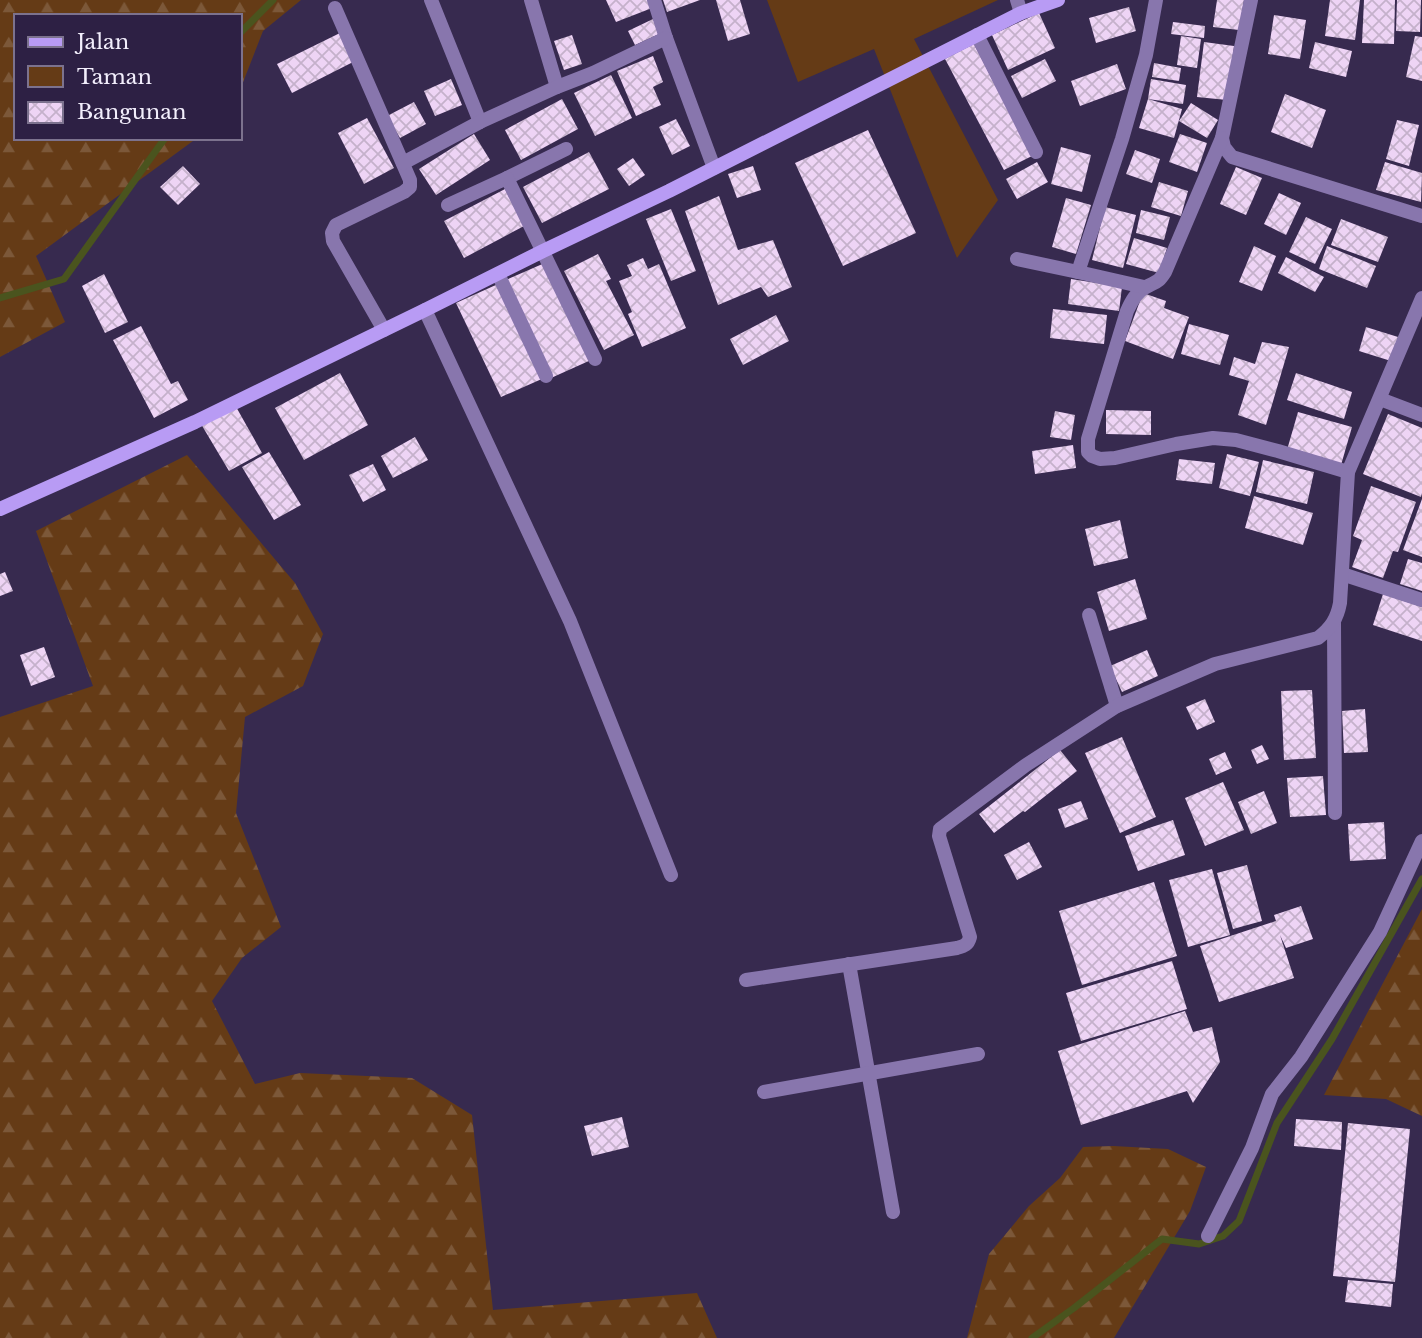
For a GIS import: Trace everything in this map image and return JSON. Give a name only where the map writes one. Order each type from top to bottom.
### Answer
[{"type":"street","points":[[431,0],[480,122]]},
{"type":"street","points":[[531,0],[557,87]]},
{"type":"street","points":[[654,0],[714,167]]},
{"type":"street","points":[[0,509],[195,422],[669,191],[977,35],[1019,7],[1058,0]]},
{"type":"street","points":[[1078,272],[1126,127],[1146,55],[1156,0]]},
{"type":"street","points":[[1251,0],[1222,138],[1165,272],[1158,282],[1144,288],[1134,297],[1126,311],[1088,439],[1087,452],[1100,459],[1115,458],[1213,438],[1236,440],[1348,472]]},
{"type":"street","points":[[335,8],[410,180],[410,187],[404,192],[336,225],[332,233],[333,241],[384,330]]},
{"type":"street","points":[[977,35],[1036,152]]},
{"type":"street","points":[[403,163],[480,122],[666,38]]},
{"type":"street","points":[[1222,138],[1224,147],[1232,157],[1422,216]]},
{"type":"street","points":[[448,205],[566,149]]},
{"type":"street","points":[[507,178],[595,359]]},
{"type":"street","points":[[1017,259],[1144,288]]},
{"type":"street","points":[[498,274],[546,376]]},
{"type":"street","points":[[1335,813],[1334,623],[1340,603],[1348,472],[1422,298]]},
{"type":"street","points":[[425,310],[570,621],[671,875]]},
{"type":"street","points":[[1380,399],[1422,415]]},
{"type":"street","points":[[1342,574],[1422,600]]},
{"type":"street","points":[[1089,615],[1117,706]]},
{"type":"street","points":[[746,980],[965,946],[970,937],[939,836],[940,829],[1026,765],[1117,706],[1215,664],[1318,638],[1334,623]]},
{"type":"street","points":[[1208,1236],[1252,1148],[1272,1094],[1301,1057],[1380,932],[1422,841]]},
{"type":"street","points":[[849,964],[893,1212]]},
{"type":"street","points":[[764,1092],[978,1054]]},
{"type":"green space","points":[[0,0],[301,0],[263,31],[242,85],[242,14],[14,14],[14,140],[194,140],[36,256],[65,322],[0,357]]},
{"type":"green space","points":[[767,0],[998,0],[914,39],[998,200],[957,258],[874,49],[798,82]]},
{"type":"green space","points":[[187,455],[295,583],[323,634],[303,686],[245,717],[236,813],[281,927],[242,958],[212,1001],[255,1084],[300,1073],[412,1078],[472,1115],[493,1310],[697,1293],[717,1338],[0,1338],[0,717],[93,686],[36,531]]},
{"type":"green space","points":[[1422,909],[1422,1116],[1386,1099],[1324,1095]]},
{"type":"green space","points":[[1083,1147],[1168,1149],[1206,1167],[1190,1211],[1114,1338],[967,1338],[989,1254],[1029,1206],[1060,1178]]},
{"type":"building","points":[[606,0],[649,0],[652,8],[616,22]]},
{"type":"building","points":[[663,0],[700,0],[667,12]]},
{"type":"building","points":[[716,0],[740,0],[750,34],[728,41]]},
{"type":"building","points":[[1217,0],[1244,0],[1239,30],[1213,27]]},
{"type":"building","points":[[1330,0],[1360,0],[1355,40],[1325,36]]},
{"type":"building","points":[[1364,0],[1395,0],[1394,44],[1362,43]]},
{"type":"building","points":[[1397,0],[1421,0],[1420,32],[1396,31]]},
{"type":"building","points":[[1129,7],[1136,31],[1096,43],[1089,18]]},
{"type":"building","points":[[1039,13],[1055,48],[1008,70],[992,35]]},
{"type":"building","points":[[1274,15],[1306,20],[1300,59],[1268,54]]},
{"type":"building","points":[[653,19],[659,34],[635,45],[628,31]]},
{"type":"building","points":[[1173,22],[1205,26],[1204,38],[1171,34]]},
{"type":"building","points":[[340,33],[355,61],[292,93],[277,64]]},
{"type":"building","points":[[572,35],[582,64],[564,70],[554,41]]},
{"type":"building","points":[[1181,36],[1201,39],[1197,68],[1177,65]]},
{"type":"building","points":[[1415,36],[1422,37],[1422,81],[1406,77]]},
{"type":"building","points":[[1204,42],[1234,46],[1227,100],[1197,97]]},
{"type":"building","points":[[1315,42],[1352,51],[1346,77],[1309,68]]},
{"type":"building","points":[[974,44],[1032,156],[1004,170],[945,59]]},
{"type":"building","points":[[653,56],[663,82],[653,87],[661,105],[636,116],[617,71]]},
{"type":"building","points":[[1045,59],[1056,81],[1022,98],[1011,76]]},
{"type":"building","points":[[1154,63],[1181,68],[1179,81],[1152,77]]},
{"type":"building","points":[[1117,64],[1126,89],[1080,106],[1071,81]]},
{"type":"building","points":[[611,75],[632,118],[595,136],[574,93]]},
{"type":"building","points":[[451,79],[462,105],[435,116],[424,91]]},
{"type":"building","points":[[1151,79],[1186,85],[1183,104],[1148,99]]},
{"type":"building","points":[[1285,94],[1326,110],[1312,148],[1271,132]]},
{"type":"building","points":[[562,99],[578,129],[521,160],[505,130]]},
{"type":"building","points":[[1148,99],[1182,109],[1174,138],[1139,128]]},
{"type":"building","points":[[414,102],[426,124],[400,138],[387,116]]},
{"type":"building","points":[[1191,103],[1218,120],[1207,138],[1179,121]]},
{"type":"building","points":[[367,118],[394,168],[364,184],[338,133]]},
{"type":"building","points":[[676,119],[690,146],[672,155],[659,127]]},
{"type":"building","points":[[1397,120],[1419,125],[1409,166],[1386,159]]},
{"type":"building","points":[[868,130],[916,233],[843,266],[795,163]]},
{"type":"building","points":[[474,134],[490,160],[436,195],[419,169]]},
{"type":"building","points":[[1180,134],[1207,143],[1197,172],[1169,162]]},
{"type":"building","points":[[1061,147],[1091,155],[1082,192],[1051,184]]},
{"type":"building","points":[[1135,150],[1160,159],[1152,183],[1126,174]]},
{"type":"building","points":[[589,152],[609,189],[542,223],[523,187]]},
{"type":"building","points":[[633,158],[645,175],[629,186],[617,169]]},
{"type":"building","points":[[1037,162],[1048,182],[1017,199],[1006,179]]},
{"type":"building","points":[[1385,162],[1422,173],[1421,202],[1376,190]]},
{"type":"building","points":[[183,166],[200,184],[178,205],[160,187]]},
{"type":"building","points":[[753,166],[761,190],[737,198],[728,174]]},
{"type":"building","points":[[1236,167],[1262,178],[1246,215],[1220,204]]},
{"type":"building","points":[[1159,182],[1188,191],[1181,216],[1151,207]]},
{"type":"building","points":[[505,189],[524,226],[464,258],[444,221]]},
{"type":"building","points":[[1279,193],[1301,203],[1286,235],[1264,224]]},
{"type":"building","points":[[719,196],[738,250],[773,240],[792,287],[768,297],[761,287],[718,305],[685,211]]},
{"type":"building","points":[[1066,198],[1091,205],[1076,254],[1052,247]]},
{"type":"building","points":[[1105,207],[1136,215],[1123,268],[1092,260]]},
{"type":"building","points":[[671,209],[696,271],[671,281],[646,219]]},
{"type":"building","points":[[1141,210],[1170,217],[1164,240],[1136,233]]},
{"type":"building","points":[[1306,217],[1332,229],[1315,264],[1289,252]]},
{"type":"building","points":[[1341,219],[1388,237],[1378,262],[1331,245]]},
{"type":"building","points":[[1134,238],[1167,248],[1159,273],[1126,264]]},
{"type":"building","points":[[1254,246],[1276,256],[1262,291],[1239,282]]},
{"type":"building","points":[[1327,246],[1376,266],[1367,288],[1319,269]]},
{"type":"building","points":[[598,254],[611,279],[606,281],[634,335],[604,350],[564,271]]},
{"type":"building","points":[[1286,257],[1324,277],[1315,292],[1278,273]]},
{"type":"building","points":[[643,258],[648,269],[659,264],[686,328],[642,347],[628,314],[632,312],[619,281],[632,276],[627,265]]},
{"type":"building","points":[[547,262],[591,360],[551,378],[506,280]]},
{"type":"building","points":[[104,274],[128,322],[105,333],[82,286]]},
{"type":"building","points":[[1071,279],[1122,287],[1119,311],[1068,304]]},
{"type":"building","points":[[498,284],[544,378],[501,397],[456,303]]},
{"type":"building","points":[[1143,293],[1166,301],[1164,308],[1189,317],[1173,359],[1125,341]]},
{"type":"building","points":[[1053,309],[1107,315],[1104,344],[1050,338]]},
{"type":"building","points":[[776,315],[789,341],[743,365],[730,339]]},
{"type":"building","points":[[1189,324],[1229,335],[1220,365],[1181,354]]},
{"type":"building","points":[[141,326],[171,384],[178,381],[188,400],[154,418],[113,340]]},
{"type":"building","points":[[1366,327],[1398,337],[1391,361],[1359,351]]},
{"type":"building","points":[[1262,342],[1289,347],[1266,425],[1238,415],[1249,381],[1229,375],[1234,357],[1255,364]]},
{"type":"building","points":[[340,373],[368,425],[304,460],[275,408]]},
{"type":"building","points":[[1296,373],[1352,392],[1344,419],[1287,400]]},
{"type":"building","points":[[235,405],[262,453],[229,471],[201,424]]},
{"type":"building","points":[[1106,410],[1151,411],[1151,435],[1106,434]]},
{"type":"building","points":[[1055,411],[1075,415],[1071,440],[1050,437]]},
{"type":"building","points":[[1298,412],[1352,427],[1341,465],[1287,450]]},
{"type":"building","points":[[1388,414],[1422,428],[1421,497],[1363,474]]},
{"type":"building","points":[[415,437],[428,460],[393,478],[381,456]]},
{"type":"building","points":[[1073,445],[1076,468],[1035,474],[1032,451]]},
{"type":"building","points":[[269,452],[301,505],[274,520],[242,467]]},
{"type":"building","points":[[1227,454],[1259,462],[1250,496],[1219,488]]},
{"type":"building","points":[[1179,459],[1215,463],[1212,484],[1176,480]]},
{"type":"building","points":[[1263,460],[1314,472],[1307,504],[1256,492]]},
{"type":"building","points":[[373,464],[386,490],[363,502],[349,475]]},
{"type":"building","points":[[1371,486],[1416,502],[1398,552],[1393,551],[1383,578],[1352,567],[1362,540],[1353,536]]},
{"type":"building","points":[[1254,496],[1313,513],[1303,545],[1245,528]]},
{"type":"building","points":[[1422,499],[1422,557],[1403,550]]},
{"type":"building","points":[[1120,520],[1128,558],[1094,566],[1085,529]]},
{"type":"building","points":[[1408,559],[1422,563],[1422,591],[1400,584]]},
{"type":"building","points":[[5,572],[13,591],[0,596],[0,574]]},
{"type":"building","points":[[1135,579],[1147,619],[1109,631],[1097,592]]},
{"type":"building","points":[[1383,594],[1422,607],[1422,641],[1373,625]]},
{"type":"building","points":[[44,647],[55,677],[31,686],[20,655]]},
{"type":"building","points":[[1147,650],[1158,676],[1122,692],[1110,666]]},
{"type":"building","points":[[1312,690],[1316,758],[1284,760],[1281,691]]},
{"type":"building","points":[[1205,699],[1215,722],[1197,730],[1186,707]]},
{"type":"building","points":[[1365,709],[1368,752],[1344,753],[1342,711]]},
{"type":"building","points":[[1122,737],[1156,817],[1120,833],[1085,753]]},
{"type":"building","points":[[1262,745],[1269,759],[1257,764],[1251,750]]},
{"type":"building","points":[[1060,750],[1077,771],[994,833],[979,814]]},
{"type":"building","points":[[1225,752],[1232,768],[1216,775],[1209,759]]},
{"type":"building","points":[[1323,776],[1326,815],[1290,817],[1287,778]]},
{"type":"building","points":[[1223,782],[1244,830],[1205,846],[1185,798]]},
{"type":"building","points":[[1264,791],[1277,823],[1251,834],[1238,802]]},
{"type":"building","points":[[1081,801],[1088,819],[1065,828],[1058,809]]},
{"type":"building","points":[[1173,820],[1185,855],[1138,871],[1125,836]]},
{"type":"building","points":[[1384,822],[1386,859],[1350,861],[1348,824]]},
{"type":"building","points":[[1029,842],[1042,867],[1017,880],[1004,855]]},
{"type":"building","points":[[1247,865],[1262,921],[1233,929],[1217,873]]},
{"type":"building","points":[[1212,869],[1230,935],[1188,947],[1169,880]]},
{"type":"building","points":[[1154,882],[1177,956],[1082,985],[1059,911]]},
{"type":"building","points":[[1301,906],[1313,939],[1286,948],[1280,935],[1294,978],[1219,1002],[1200,946],[1276,921],[1274,915]]},
{"type":"building","points":[[1172,961],[1187,1009],[1081,1041],[1066,993]]},
{"type":"building","points":[[1185,1011],[1193,1032],[1212,1027],[1220,1062],[1193,1103],[1187,1091],[1081,1125],[1058,1051]]},
{"type":"building","points":[[622,1117],[629,1147],[592,1156],[584,1126]]},
{"type":"building","points":[[1296,1119],[1342,1122],[1341,1150],[1294,1146]]},
{"type":"building","points":[[1348,1123],[1410,1129],[1395,1282],[1333,1276]]},
{"type":"building","points":[[1348,1280],[1393,1284],[1391,1307],[1345,1302]]},
{"type":"waterway","points":[[242,31],[273,0]]},
{"type":"waterway","points":[[0,298],[64,279],[164,140]]},
{"type":"waterway","points":[[1032,1338],[1162,1239],[1199,1244],[1223,1236],[1239,1221],[1277,1123],[1332,1039],[1422,879]]}]
